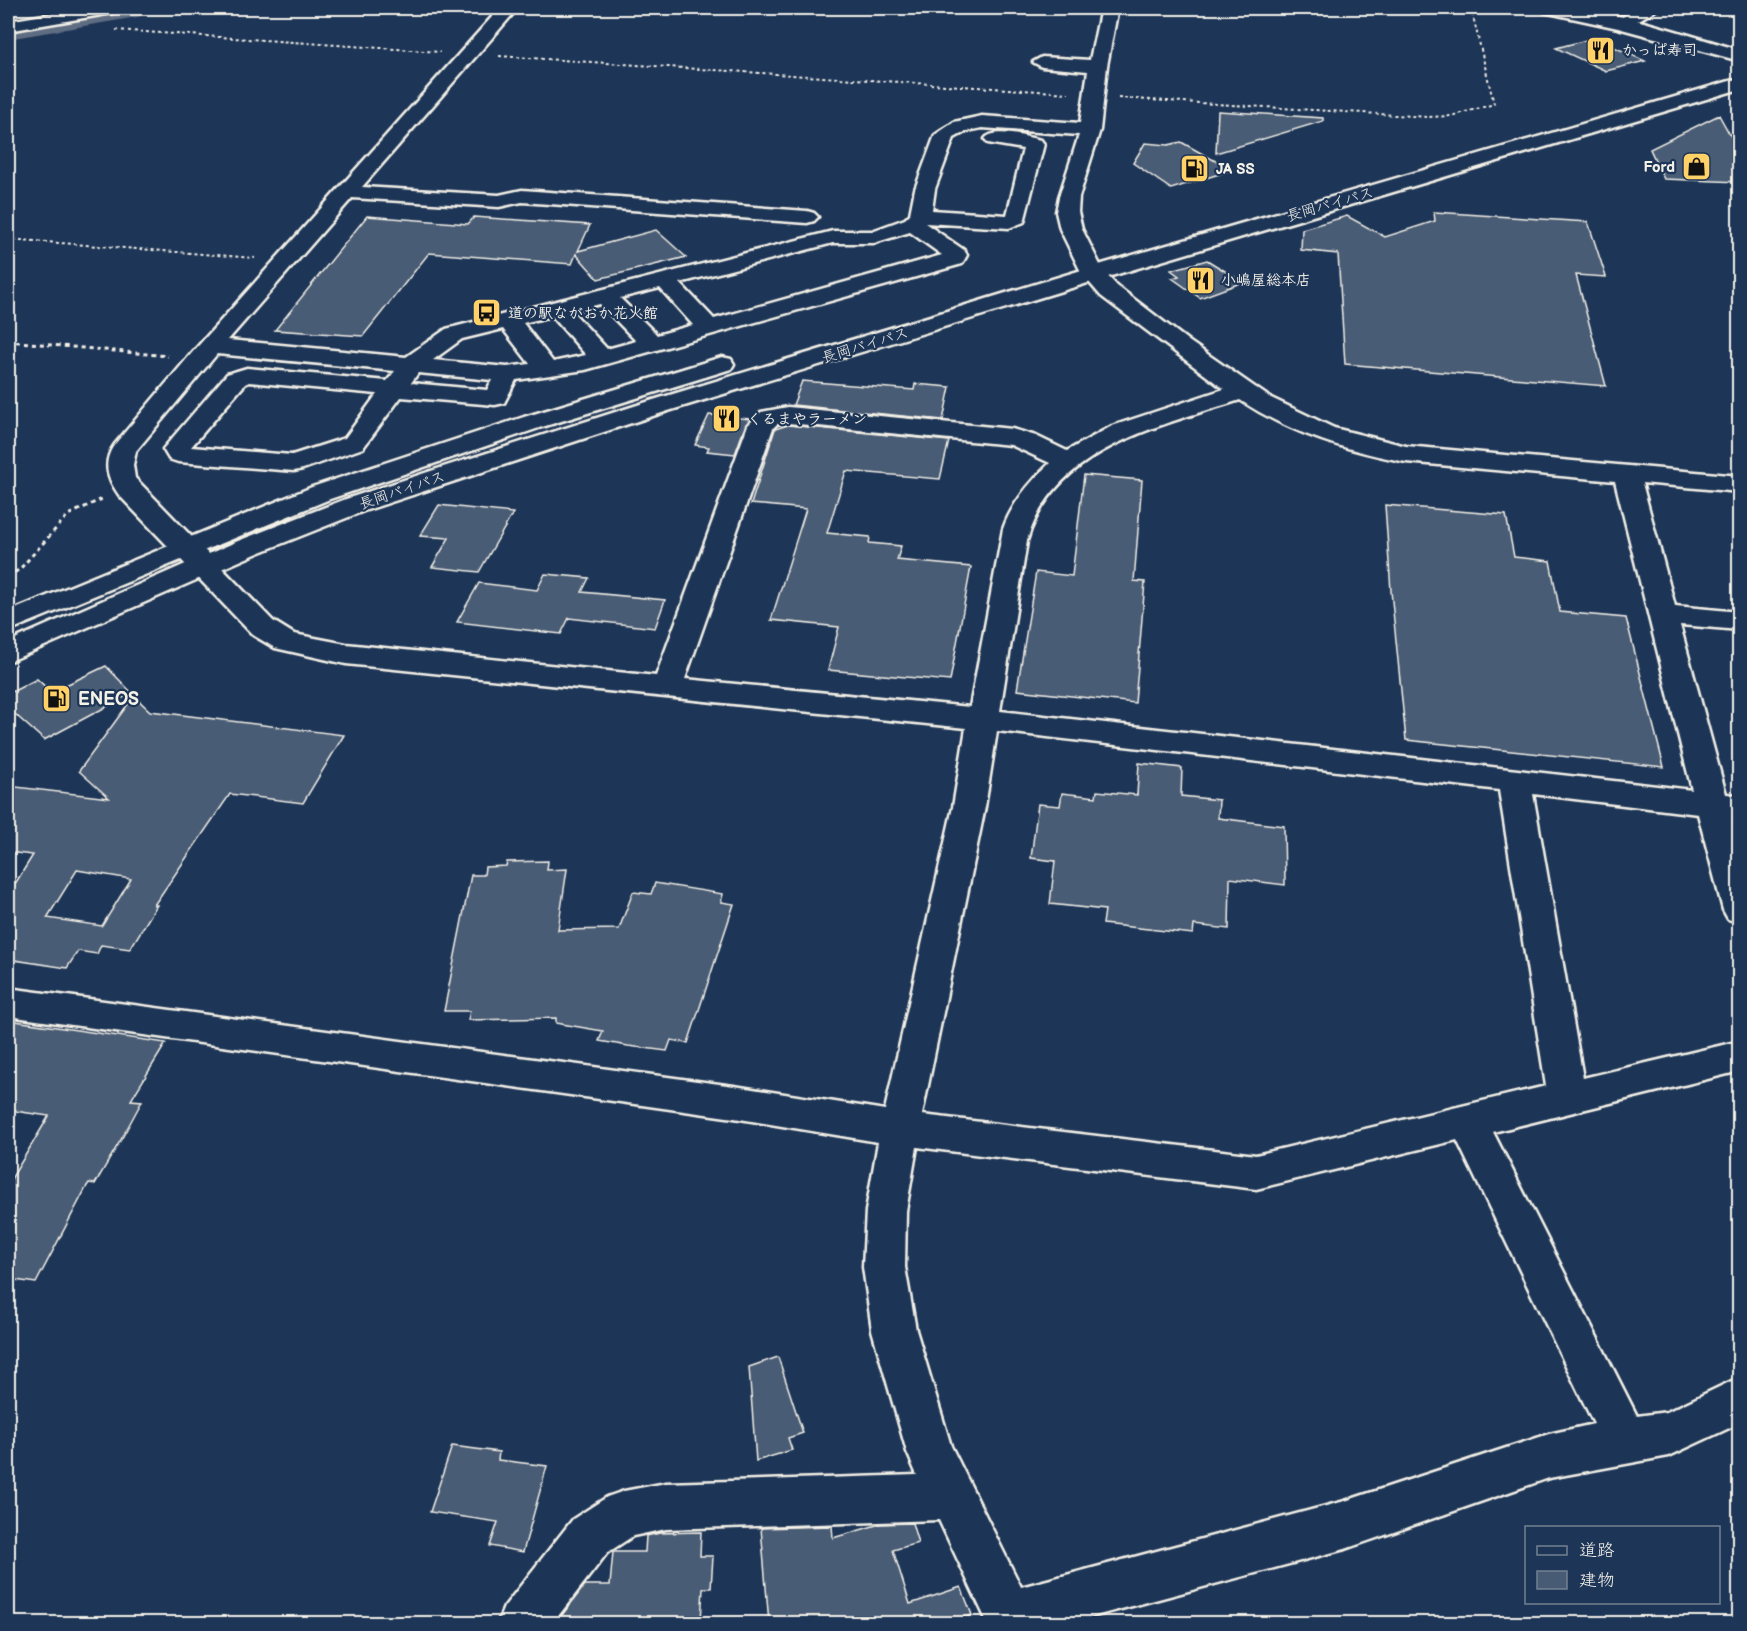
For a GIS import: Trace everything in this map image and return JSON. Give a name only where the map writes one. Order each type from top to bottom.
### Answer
[{"type":"main road","points":[[8,26],[113,8]]},
{"type":"main road","points":[[509,8],[205,352],[124,448],[118,464],[119,475],[128,489],[263,628],[285,641],[346,654],[982,719],[1725,805]]},
{"type":"main road","points":[[1110,8],[1098,66],[1090,129],[1068,197],[1067,212],[1071,229],[1089,266],[1109,291],[1244,391],[1287,417],[1352,443],[1406,454],[1740,484]]},
{"type":"main road","points":[[1550,8],[1621,23],[1740,56]]},
{"type":"main road","points":[[1621,23],[1650,8]]},
{"type":"main road","points":[[1042,62],[1098,66]]},
{"type":"main road","name":"長岡バイパス","points":[[8,622],[194,557],[1089,266],[1740,64]]},
{"type":"main road","name":"長岡バイパス","points":[[1089,266],[1740,83]]},
{"type":"main road","points":[[916,220],[945,135],[961,126],[982,122],[1090,129]]},
{"type":"main road","points":[[507,374],[495,398],[394,389],[247,375],[236,379],[176,449],[178,454],[294,463],[354,443],[394,389],[412,364],[454,334],[833,237],[874,237],[916,220],[1009,222],[1017,218],[1034,144],[945,135]]},
{"type":"main road","points":[[833,237],[852,222],[879,216],[903,205],[925,189]]},
{"type":"main road","points":[[344,196],[499,201],[522,196],[807,217]]},
{"type":"main road","points":[[344,196],[740,229]]},
{"type":"main road","points":[[205,352],[412,364],[507,374],[547,370],[602,358],[954,259],[956,255],[916,220]]},
{"type":"main road","points":[[665,280],[708,327]]},
{"type":"main road","points":[[604,296],[652,343]]},
{"type":"main road","points":[[557,308],[602,358]]},
{"type":"main road","points":[[508,320],[547,370]]},
{"type":"main road","points":[[1244,391],[1130,429],[1098,443],[1068,462],[1041,487],[1024,511],[1013,541],[969,807],[900,1129],[886,1211],[885,1267],[894,1330],[930,1452],[950,1497],[985,1560],[1012,1619],[1345,1525],[1549,1456],[1625,1440],[1669,1434],[1714,1414],[1740,1398]]},
{"type":"main road","points":[[667,686],[761,425],[770,417],[788,415],[1012,437],[1027,441],[1068,462]]},
{"type":"main road","points":[[1626,474],[1662,614],[1725,805],[1740,910]]},
{"type":"main road","name":"長岡バイパス","points":[[8,653],[194,557]]},
{"type":"main road","points":[[1662,614],[1740,621]]},
{"type":"main road","points":[[1514,780],[1567,1096]]},
{"type":"main road","points":[[8,1002],[734,1102],[900,1129],[1256,1172],[1740,1056]]},
{"type":"main road","points":[[1467,1120],[1625,1440]]},
{"type":"main road","points":[[522,1623],[590,1536],[624,1514],[666,1506],[950,1497]]},
{"type":"path","points":[[115,30],[1428,117],[1478,110],[1494,104],[1471,8]]},
{"type":"path","points":[[8,239],[287,261]]},
{"type":"path","points":[[8,341],[205,352]]},
{"type":"path","points":[[8,577],[20,569],[68,516],[128,489]]},
{"type":"building","points":[[1594,38],[1645,61],[1606,71],[1556,48]]},
{"type":"building","points":[[1218,111],[1323,118],[1323,121],[1216,153]]},
{"type":"building","points":[[1719,115],[1740,153],[1740,182],[1664,179],[1650,149]]},
{"type":"building","points":[[1181,142],[1232,170],[1171,189],[1133,163],[1145,143],[1168,145]]},
{"type":"building","points":[[1434,212],[1588,222],[1606,277],[1576,275],[1606,386],[1345,364],[1338,254],[1301,250],[1302,229],[1347,216],[1385,237],[1435,221]]},
{"type":"building","points":[[367,216],[468,224],[474,217],[590,225],[578,251],[656,230],[686,257],[598,279],[576,254],[572,264],[429,253],[363,336],[275,330]]},
{"type":"building","points":[[1207,260],[1243,282],[1200,298],[1172,278],[1179,276],[1171,270]]},
{"type":"building","points":[[802,381],[914,390],[915,384],[950,387],[943,420],[793,405]]},
{"type":"building","points":[[709,415],[751,419],[746,424],[735,454],[707,451],[709,447],[695,445]]},
{"type":"building","points":[[788,425],[949,441],[940,479],[846,471],[827,533],[870,537],[869,543],[901,546],[897,560],[971,567],[950,681],[828,670],[839,627],[771,620],[806,509],[751,504],[775,429]]},
{"type":"building","points":[[1084,475],[1142,480],[1134,581],[1145,582],[1135,703],[1017,690],[1036,572],[1072,576]]},
{"type":"building","points":[[439,505],[513,513],[479,572],[432,567],[449,538],[420,536]]},
{"type":"building","points":[[1385,505],[1506,515],[1514,557],[1550,561],[1560,612],[1626,618],[1664,767],[1406,740]]},
{"type":"building","points":[[545,574],[589,578],[582,592],[665,600],[655,628],[569,618],[561,634],[457,622],[479,583],[537,590]]},
{"type":"building","points":[[106,666],[132,693],[44,740],[8,708],[8,694],[37,679],[51,692]]},
{"type":"building","points":[[134,696],[150,711],[344,735],[303,803],[230,794],[154,905],[157,905],[130,949],[101,945],[97,954],[78,951],[67,968],[8,959],[8,895],[33,855],[8,852],[8,786],[109,798],[79,771]],"holes":[[[77,870],[131,879],[102,926],[47,918]]]},
{"type":"building","points":[[1139,763],[1182,768],[1181,796],[1219,800],[1218,818],[1284,826],[1285,885],[1230,878],[1229,929],[1194,925],[1193,934],[1103,924],[1105,910],[1050,904],[1055,861],[1031,858],[1038,804],[1060,806],[1062,793],[1096,797],[1097,791],[1137,795]]},
{"type":"building","points":[[548,861],[547,870],[567,869],[558,930],[619,929],[633,892],[651,894],[655,883],[723,894],[721,902],[734,904],[688,1043],[671,1040],[667,1051],[628,1046],[599,1041],[603,1031],[556,1023],[556,1018],[468,1020],[470,1011],[444,1011],[471,875],[484,875],[485,867],[506,866],[507,862]]},
{"type":"building","points":[[8,1020],[166,1043],[131,1100],[142,1101],[122,1138],[95,1184],[89,1183],[87,1186],[36,1283],[8,1279],[8,1184],[49,1116],[8,1110]]},
{"type":"building","points":[[778,1357],[803,1433],[788,1438],[792,1450],[756,1461],[749,1367]]},
{"type":"building","points":[[452,1446],[499,1452],[498,1460],[547,1466],[523,1552],[490,1546],[498,1522],[430,1512]]},
{"type":"building","points":[[912,1523],[918,1543],[893,1550],[910,1604],[961,1587],[972,1615],[946,1623],[769,1623],[761,1528],[832,1526],[833,1538],[880,1524]]},
{"type":"building","points":[[701,1532],[700,1556],[713,1556],[711,1588],[703,1588],[701,1621],[556,1623],[585,1585],[610,1585],[613,1552],[645,1552],[646,1536],[660,1533]]},
{"type":"waterway","points":[[8,30],[137,8]]},
{"type":"place","name":"かっぱ寿司","points":[[1601,50]]},
{"type":"place","name":"Ford","points":[[1696,167]]},
{"type":"place","name":"JA SS","points":[[1195,169]]},
{"type":"place","name":"小嶋屋総本店","points":[[1200,280]]},
{"type":"place","name":"道の駅ながおか花火館","points":[[487,313]]},
{"type":"place","name":"くるまやラーメン","points":[[726,419]]},
{"type":"place","name":"ENEOS","points":[[57,699]]}]
